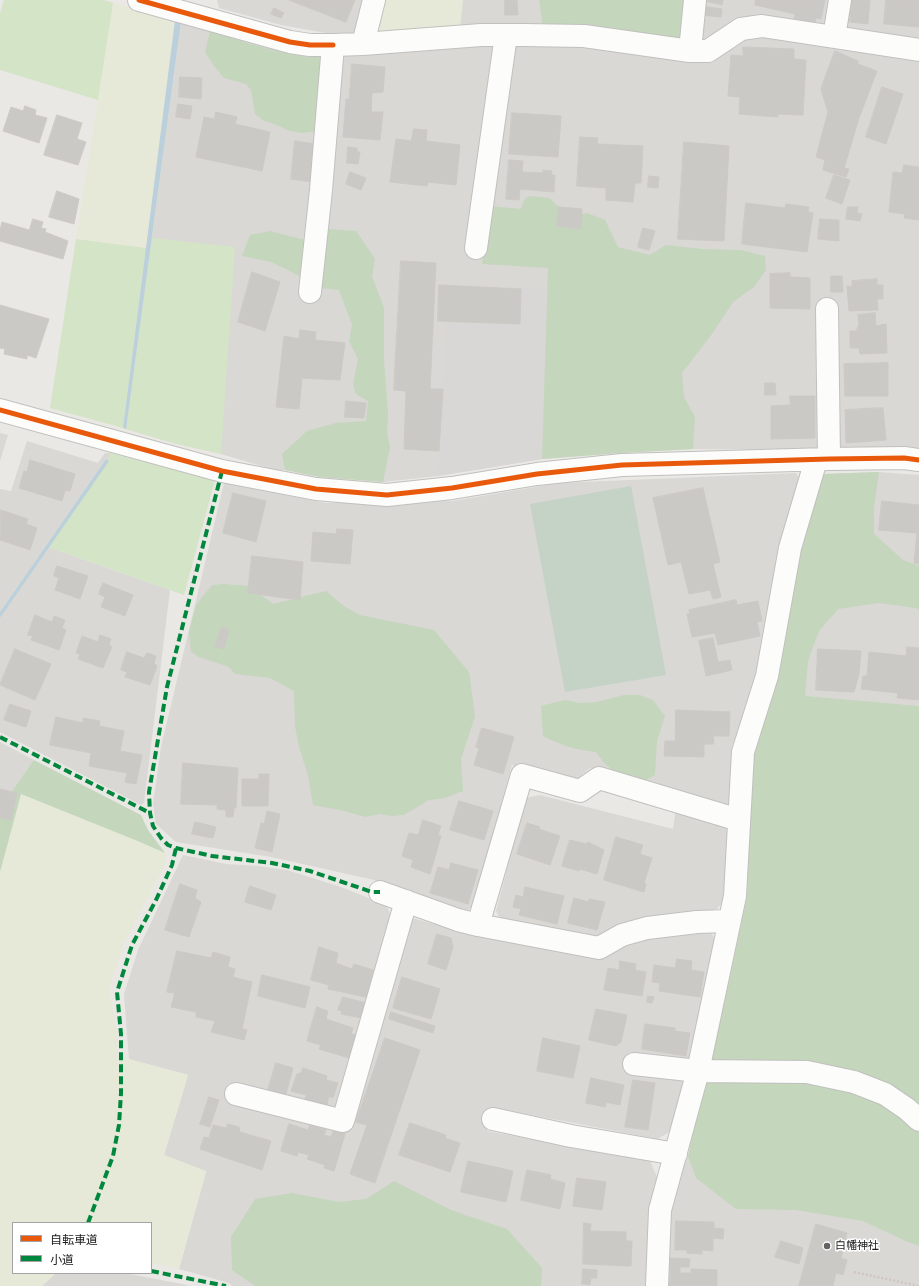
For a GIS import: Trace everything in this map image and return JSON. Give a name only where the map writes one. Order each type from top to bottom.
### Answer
[{"type":"street","points":[[139,0],[194,7],[290,42],[310,45],[364,44],[480,35],[584,36],[690,52],[708,51],[741,29],[762,26],[919,50]]},
{"type":"street","points":[[364,44],[374,0]]},
{"type":"street","points":[[690,52],[695,0]]},
{"type":"street","points":[[834,36],[840,0]]},
{"type":"street","points":[[476,248],[506,35]]},
{"type":"street","points":[[310,292],[333,45]]},
{"type":"street","points":[[657,1286],[660,1210],[698,1071],[734,896],[743,752],[767,676],[790,548],[823,460],[827,309]]},
{"type":"street","points":[[0,410],[222,471],[316,490],[387,494],[452,488],[537,474],[622,465],[904,458],[919,460]]},
{"type":"street","points":[[478,925],[522,775],[580,791],[599,778],[739,820]]},
{"type":"street","points":[[380,892],[458,920],[599,948],[622,935],[647,928],[697,922],[729,921]]},
{"type":"street","points":[[236,1094],[343,1122],[406,901]]},
{"type":"street","points":[[634,1064],[698,1071],[807,1072],[846,1080],[885,1094],[907,1109],[919,1120]]},
{"type":"street","points":[[493,1119],[571,1136],[676,1154]]},
{"type":"path","points":[[854,1272],[919,1286]]},
{"type":"shaded area","points":[[217,0],[919,0],[919,42],[820,28],[706,43],[354,38],[281,25],[219,8]]},
{"type":"shaded area","points":[[181,22],[251,44],[309,57],[510,43],[562,42],[694,56],[744,33],[919,56],[919,448],[814,450],[693,449],[620,453],[542,459],[438,476],[383,482],[320,477],[285,470],[275,470],[126,429]]},
{"type":"shaded area","points":[[522,288],[548,288],[542,459],[438,476],[446,321],[520,324]]},
{"type":"shaded area","points":[[0,433],[8,435],[0,461]]},
{"type":"shaded area","points":[[27,441],[98,463],[105,453],[110,453],[109,461],[106,459],[0,612],[0,489],[11,491]]},
{"type":"shaded area","points":[[879,472],[919,475],[919,1286],[665,1286],[668,1207],[688,1156],[729,982],[747,897],[753,751],[774,693],[823,474]]},
{"type":"shaded area","points":[[796,473],[801,482],[764,661],[732,746],[729,803],[719,810],[590,768],[574,781],[512,765],[473,907],[458,915],[374,880],[271,857],[176,842],[156,824],[153,804],[161,747],[224,483],[325,503],[453,501],[558,483]]},
{"type":"shaded area","points":[[48,547],[170,590],[144,803],[141,805],[0,732],[0,618]]},
{"type":"shaded area","points":[[0,742],[34,760],[21,794],[0,872]]},
{"type":"shaded area","points":[[540,795],[673,829],[676,808],[721,823],[729,831],[724,901],[717,909],[629,921],[599,937],[501,921],[496,911],[526,798]]},
{"type":"shaded area","points":[[183,855],[226,864],[287,870],[341,887],[386,905],[392,918],[336,1111],[230,1085],[226,1099],[349,1131],[409,917],[480,937],[602,958],[626,946],[656,937],[710,931],[716,941],[677,1127],[658,1139],[495,1108],[487,1131],[650,1161],[657,1177],[651,1213],[648,1286],[232,1286],[229,1283],[179,1269],[206,1172],[164,1155],[188,1075],[129,1059],[124,994],[138,950]]},
{"type":"shaded area","points":[[55,1274],[130,1274],[192,1286],[42,1286]]},
{"type":"green space","points":[[4,0],[104,0],[113,3],[98,100],[0,70],[0,13]]},
{"type":"green space","points":[[380,0],[463,0],[460,28],[379,36],[372,31]]},
{"type":"green space","points":[[539,0],[689,0],[686,44],[543,27]]},
{"type":"green space","points":[[113,3],[175,20],[146,248],[76,239]]},
{"type":"green space","points":[[210,31],[280,52],[295,53],[309,57],[325,56],[318,131],[301,133],[287,130],[264,121],[255,114],[251,90],[246,84],[224,78],[205,52]]},
{"type":"green space","points":[[529,196],[549,198],[559,207],[567,218],[587,213],[605,220],[618,247],[650,255],[666,245],[703,249],[741,250],[765,256],[766,270],[754,287],[733,302],[712,334],[682,373],[684,397],[695,417],[693,449],[542,459],[548,268],[482,264],[489,206],[521,209],[524,200]]},
{"type":"green space","points":[[330,229],[356,231],[375,259],[372,276],[384,308],[384,359],[388,413],[387,433],[390,447],[383,482],[320,477],[285,470],[282,454],[307,431],[336,423],[366,421],[368,401],[356,394],[353,384],[358,359],[349,341],[352,325],[339,290],[320,288],[271,262],[242,256],[250,235],[270,231],[313,242]]},
{"type":"green space","points":[[152,238],[235,247],[221,454],[173,443],[126,429]]},
{"type":"green space","points":[[76,239],[146,248],[123,428],[50,408]]},
{"type":"green space","points":[[110,453],[215,480],[184,595],[48,547],[108,461]]},
{"type":"green space","points":[[879,472],[874,508],[874,534],[903,560],[919,566],[919,610],[916,608],[879,603],[838,609],[819,631],[808,661],[805,696],[919,706],[919,1246],[863,1221],[796,1210],[736,1209],[696,1178],[688,1156],[729,982],[747,897],[753,751],[774,693],[802,544],[823,474]]},
{"type":"green space","points":[[631,486],[666,675],[565,692],[530,504]]},
{"type":"green space","points":[[224,584],[249,586],[273,604],[326,591],[345,607],[360,615],[434,630],[469,672],[475,716],[461,759],[463,791],[445,798],[429,800],[404,815],[392,816],[380,814],[365,817],[313,805],[308,775],[299,747],[295,726],[294,691],[270,678],[235,674],[229,667],[199,657],[191,652],[189,631],[196,605],[212,585]]},
{"type":"green space","points":[[624,695],[640,695],[653,700],[665,716],[657,741],[655,775],[644,781],[623,775],[611,769],[596,752],[569,747],[543,736],[541,706],[565,700],[579,703],[597,702]]},
{"type":"green space","points":[[34,760],[141,815],[148,830],[165,853],[21,794],[0,872],[0,809]]},
{"type":"green space","points":[[21,794],[165,853],[165,865],[124,943],[109,989],[118,1038],[117,1056],[188,1075],[164,1155],[206,1171],[179,1269],[152,1263],[152,1222],[12,1222],[12,1274],[55,1274],[42,1286],[0,1286],[0,872]]},
{"type":"green space","points":[[394,1181],[451,1210],[507,1229],[542,1268],[541,1286],[255,1286],[232,1270],[231,1237],[255,1199],[292,1193],[339,1202],[366,1199]]},
{"type":"water","points":[[175,20],[181,22],[126,429],[123,428]]},
{"type":"water","points":[[106,459],[109,461],[0,618],[0,612]]},
{"type":"building","points":[[289,0],[355,0],[346,22]]},
{"type":"building","points":[[505,0],[517,0],[518,15],[505,15]]},
{"type":"building","points":[[723,0],[722,5],[706,1]]},
{"type":"building","points":[[756,0],[825,0],[821,19],[816,18],[815,23],[794,18],[795,14],[755,5]]},
{"type":"building","points":[[852,0],[870,0],[868,24],[850,22]]},
{"type":"building","points":[[886,0],[919,0],[919,27],[884,24]]},
{"type":"building","points":[[701,6],[722,9],[721,17],[701,15]]},
{"type":"building","points":[[274,8],[284,13],[281,18],[271,14]]},
{"type":"building","points":[[743,47],[794,49],[794,59],[806,60],[803,115],[778,114],[778,117],[739,114],[740,97],[728,96],[731,55],[743,56]]},
{"type":"building","points":[[835,51],[858,61],[858,64],[877,71],[859,118],[844,168],[849,169],[846,177],[823,170],[825,160],[816,157],[828,112],[821,89]]},
{"type":"building","points":[[352,64],[385,67],[383,92],[372,93],[371,112],[383,112],[380,140],[343,137],[346,99],[349,99]]},
{"type":"building","points":[[180,77],[202,78],[201,99],[179,97]]},
{"type":"building","points":[[882,87],[903,94],[886,144],[866,137]]},
{"type":"building","points":[[178,104],[192,106],[190,119],[176,117]]},
{"type":"building","points":[[25,106],[36,110],[35,115],[47,118],[39,143],[3,131],[11,107],[23,111]]},
{"type":"building","points":[[216,112],[237,117],[235,124],[270,132],[262,171],[196,157],[204,117],[214,119]]},
{"type":"building","points":[[512,113],[561,116],[558,157],[509,154]]},
{"type":"building","points":[[57,115],[82,123],[77,139],[86,142],[78,165],[44,155]]},
{"type":"building","points":[[414,129],[427,130],[426,141],[460,145],[456,185],[428,182],[427,186],[390,182],[396,139],[411,141]]},
{"type":"building","points":[[580,137],[598,138],[597,144],[643,146],[641,183],[635,183],[633,202],[606,200],[606,188],[577,186]]},
{"type":"building","points":[[295,141],[316,144],[312,182],[291,179]]},
{"type":"building","points":[[684,142],[729,146],[724,241],[678,239]]},
{"type":"building","points":[[348,147],[357,148],[357,152],[360,152],[358,164],[347,163]]},
{"type":"building","points":[[509,160],[523,161],[522,172],[543,173],[543,170],[552,171],[551,175],[555,175],[554,192],[520,189],[519,200],[506,199]]},
{"type":"building","points":[[904,165],[919,167],[919,220],[904,218],[905,214],[889,212],[893,172],[902,173]]},
{"type":"building","points":[[350,172],[366,178],[361,190],[346,184]]},
{"type":"building","points":[[834,175],[850,180],[842,204],[826,198]]},
{"type":"building","points":[[649,176],[659,177],[658,188],[648,187]]},
{"type":"building","points":[[57,191],[79,199],[74,224],[49,217]]},
{"type":"building","points":[[746,203],[785,208],[786,204],[809,207],[808,212],[813,213],[807,252],[742,244]]},
{"type":"building","points":[[559,207],[582,209],[581,229],[557,226]]},
{"type":"building","points":[[848,207],[858,207],[857,213],[862,214],[860,221],[846,219]]},
{"type":"building","points":[[33,219],[43,222],[41,228],[46,229],[45,232],[68,241],[63,259],[0,241],[2,222],[29,230]]},
{"type":"building","points":[[820,219],[839,220],[839,241],[818,239]]},
{"type":"building","points":[[643,228],[655,231],[649,250],[638,247]]},
{"type":"building","points":[[401,261],[436,263],[430,389],[443,389],[439,451],[404,449],[406,391],[394,390]]},
{"type":"building","points":[[252,272],[280,282],[265,331],[238,322]]},
{"type":"building","points":[[790,273],[790,277],[810,278],[810,309],[770,308],[770,274]]},
{"type":"building","points":[[831,276],[842,276],[843,292],[831,292]]},
{"type":"building","points":[[877,279],[877,285],[883,285],[883,299],[877,299],[878,310],[849,311],[847,286],[852,287],[852,281]]},
{"type":"building","points":[[439,285],[521,289],[520,324],[438,321]]},
{"type":"building","points":[[0,305],[49,319],[36,358],[27,355],[27,359],[4,354],[5,349],[0,348]]},
{"type":"building","points":[[875,313],[876,326],[886,324],[887,353],[860,354],[859,348],[850,348],[850,331],[856,331],[859,325],[858,315]]},
{"type":"building","points":[[300,330],[316,332],[315,340],[345,343],[340,380],[302,378],[299,409],[276,407],[284,336],[299,339]]},
{"type":"building","points":[[888,363],[888,396],[845,396],[844,364]]},
{"type":"building","points":[[765,383],[775,383],[776,395],[765,395]]},
{"type":"building","points":[[790,396],[815,396],[815,438],[771,439],[771,406],[790,405]]},
{"type":"building","points":[[346,401],[366,403],[364,418],[345,417]]},
{"type":"building","points":[[883,408],[886,440],[846,443],[845,410]]},
{"type":"building","points":[[30,460],[75,474],[70,491],[65,490],[62,501],[19,488],[24,471],[27,472]]},
{"type":"building","points":[[703,488],[720,562],[713,564],[721,597],[713,599],[710,590],[689,594],[681,562],[668,565],[653,498]]},
{"type":"building","points":[[233,493],[266,501],[256,542],[223,533]]},
{"type":"building","points":[[882,501],[919,505],[919,564],[914,563],[917,533],[879,530]]},
{"type":"building","points":[[1,510],[28,519],[26,524],[37,528],[30,550],[0,540]]},
{"type":"building","points":[[337,529],[353,530],[350,564],[311,561],[313,532],[336,534]]},
{"type":"building","points":[[252,556],[303,562],[300,600],[248,593]]},
{"type":"building","points":[[57,566],[88,576],[80,599],[55,590],[59,578],[54,576]]},
{"type":"building","points":[[103,583],[133,595],[125,616],[101,607],[105,597],[99,594]]},
{"type":"building","points":[[736,600],[737,605],[758,601],[762,621],[757,622],[760,636],[718,645],[715,633],[692,637],[687,614],[690,614],[689,610]]},
{"type":"building","points":[[35,615],[52,622],[54,616],[65,620],[62,628],[66,630],[59,650],[31,640],[33,636],[28,635]]},
{"type":"building","points":[[222,627],[229,630],[224,649],[215,647]]},
{"type":"building","points":[[100,635],[111,639],[109,644],[112,647],[103,668],[78,659],[80,654],[76,653],[82,636],[98,642]]},
{"type":"building","points":[[713,638],[718,662],[730,660],[732,670],[706,676],[699,641]]},
{"type":"building","points":[[907,647],[919,648],[919,700],[897,698],[898,693],[861,689],[863,676],[867,676],[869,652],[906,656]]},
{"type":"building","points":[[15,649],[51,664],[35,700],[0,685]]},
{"type":"building","points":[[818,649],[861,651],[859,674],[854,692],[816,690]]},
{"type":"building","points":[[127,652],[144,658],[147,653],[156,656],[154,663],[157,666],[150,685],[125,677],[127,672],[121,670]]},
{"type":"building","points":[[10,704],[31,711],[26,727],[4,720]]},
{"type":"building","points":[[676,710],[730,712],[729,736],[713,736],[714,744],[704,744],[704,757],[664,756],[665,741],[675,741]]},
{"type":"building","points":[[56,717],[83,723],[83,718],[100,721],[99,726],[124,731],[120,751],[142,755],[136,784],[125,782],[127,773],[89,766],[91,753],[50,745]]},
{"type":"building","points":[[482,728],[514,737],[503,774],[474,765],[479,748],[476,747]]},
{"type":"building","points":[[183,763],[238,768],[236,808],[234,808],[233,817],[226,817],[226,810],[217,809],[217,805],[181,804]]},
{"type":"building","points":[[259,774],[269,774],[268,806],[242,806],[242,779],[259,779]]},
{"type":"building","points":[[0,789],[17,793],[11,820],[0,818]]},
{"type":"building","points":[[459,801],[493,811],[484,840],[450,830]]},
{"type":"building","points":[[267,811],[280,814],[272,852],[255,848],[261,823],[264,824]]},
{"type":"building","points":[[423,820],[441,826],[438,835],[441,836],[430,874],[411,867],[413,860],[402,856],[409,833],[418,835]]},
{"type":"building","points":[[195,822],[216,827],[213,838],[192,834]]},
{"type":"building","points":[[527,823],[560,836],[550,865],[517,854]]},
{"type":"building","points":[[616,837],[643,845],[640,854],[652,858],[644,883],[646,884],[644,892],[604,880]]},
{"type":"building","points":[[570,840],[586,844],[588,842],[604,850],[597,874],[562,866]]},
{"type":"building","points":[[451,863],[478,870],[468,904],[430,893],[438,867],[449,870]]},
{"type":"building","points":[[180,884],[197,890],[195,898],[201,902],[189,937],[165,930]]},
{"type":"building","points":[[250,886],[276,895],[271,910],[245,902]]},
{"type":"building","points":[[525,887],[564,896],[557,924],[519,915],[521,909],[513,907],[516,895],[523,897]]},
{"type":"building","points":[[574,898],[589,902],[589,899],[605,902],[597,930],[568,923]]},
{"type":"building","points":[[437,934],[451,938],[453,947],[446,970],[428,964]]},
{"type":"building","points":[[319,947],[338,953],[336,963],[352,969],[354,964],[373,970],[366,997],[328,989],[329,985],[311,980]]},
{"type":"building","points":[[177,951],[211,958],[213,952],[230,957],[228,967],[235,969],[233,977],[252,982],[242,1029],[247,1030],[244,1040],[211,1032],[215,1021],[196,1017],[196,1012],[171,1007],[175,993],[167,992]]},
{"type":"building","points":[[677,959],[692,961],[691,970],[704,972],[700,997],[659,991],[660,983],[652,982],[654,965],[675,968]]},
{"type":"building","points":[[620,961],[636,964],[635,970],[646,972],[642,996],[604,990],[608,968],[619,970]]},
{"type":"building","points":[[262,975],[310,987],[305,1008],[258,996]]},
{"type":"building","points":[[402,977],[440,989],[431,1019],[393,1008]]},
{"type":"building","points":[[648,996],[654,997],[652,1003],[647,1002]]},
{"type":"building","points":[[343,997],[366,1003],[362,1018],[341,1014],[342,1011],[338,1010]]},
{"type":"building","points":[[317,1007],[328,1011],[326,1019],[353,1028],[351,1034],[356,1035],[349,1058],[319,1049],[321,1045],[307,1041]]},
{"type":"building","points":[[596,1009],[627,1015],[621,1042],[616,1046],[589,1040]]},
{"type":"building","points":[[391,1012],[435,1026],[433,1033],[389,1019]]},
{"type":"building","points":[[645,1024],[675,1028],[675,1031],[690,1033],[686,1056],[642,1049]]},
{"type":"building","points":[[385,1038],[420,1050],[375,1183],[350,1174],[367,1125],[356,1122]]},
{"type":"building","points":[[543,1038],[580,1046],[573,1078],[537,1071]]},
{"type":"building","points":[[276,1063],[293,1068],[286,1094],[268,1090]]},
{"type":"building","points":[[303,1068],[327,1076],[326,1080],[338,1083],[333,1098],[329,1096],[327,1105],[305,1099],[306,1095],[291,1091],[297,1074],[301,1073]]},
{"type":"building","points":[[591,1078],[624,1085],[620,1105],[606,1102],[605,1107],[586,1103]]},
{"type":"building","points":[[633,1080],[655,1083],[648,1130],[625,1127]]},
{"type":"building","points":[[209,1097],[219,1100],[210,1127],[200,1124]]},
{"type":"building","points":[[410,1123],[446,1135],[445,1138],[460,1143],[450,1172],[399,1155]]},
{"type":"building","points":[[228,1124],[239,1127],[240,1132],[271,1141],[262,1170],[200,1149],[204,1137],[209,1138],[213,1125],[226,1128]]},
{"type":"building","points":[[289,1124],[308,1130],[310,1125],[326,1130],[324,1135],[331,1137],[334,1129],[345,1134],[334,1171],[324,1168],[325,1165],[307,1159],[309,1155],[298,1152],[297,1156],[281,1151]]},
{"type":"building","points":[[468,1161],[513,1171],[506,1202],[461,1192]]},
{"type":"building","points":[[527,1170],[551,1175],[550,1179],[565,1183],[560,1209],[521,1200]]},
{"type":"building","points":[[577,1178],[606,1182],[602,1210],[573,1206]]},
{"type":"building","points":[[676,1221],[714,1222],[714,1228],[724,1229],[723,1239],[713,1238],[713,1251],[702,1250],[702,1254],[687,1253],[687,1250],[675,1250]]},
{"type":"building","points":[[584,1223],[591,1224],[590,1231],[626,1232],[626,1241],[632,1241],[631,1266],[583,1264]]},
{"type":"building","name":"白幡神社","points":[[816,1224],[847,1233],[841,1258],[847,1260],[843,1275],[836,1273],[833,1286],[799,1286]]},
{"type":"building","points":[[781,1241],[803,1248],[799,1264],[775,1257]]},
{"type":"building","points":[[671,1258],[690,1259],[689,1267],[680,1267],[680,1273],[691,1273],[691,1269],[717,1270],[717,1286],[670,1286]]},
{"type":"building","points":[[583,1269],[597,1270],[597,1278],[591,1278],[590,1285],[582,1284]]},
{"type":"marked path","points":[[222,471],[167,687],[149,792],[150,813],[153,826],[168,845],[176,848],[212,856],[272,863],[310,871],[372,892],[380,892]]},
{"type":"marked path","points":[[0,737],[150,813]]},
{"type":"marked path","points":[[88,1222],[113,1156],[119,1125],[121,1093],[121,1034],[117,992],[132,945],[156,900],[172,865],[176,848]]},
{"type":"marked path","points":[[152,1271],[226,1286]]},
{"type":"cycle path","points":[[139,0],[290,42],[310,45],[333,45]]},
{"type":"cycle path","points":[[0,410],[222,471],[316,489],[387,495],[452,488],[537,474],[622,465],[829,459],[904,458],[919,460]]},
{"type":"place","name":"白幡神社","points":[[827,1246]]}]
